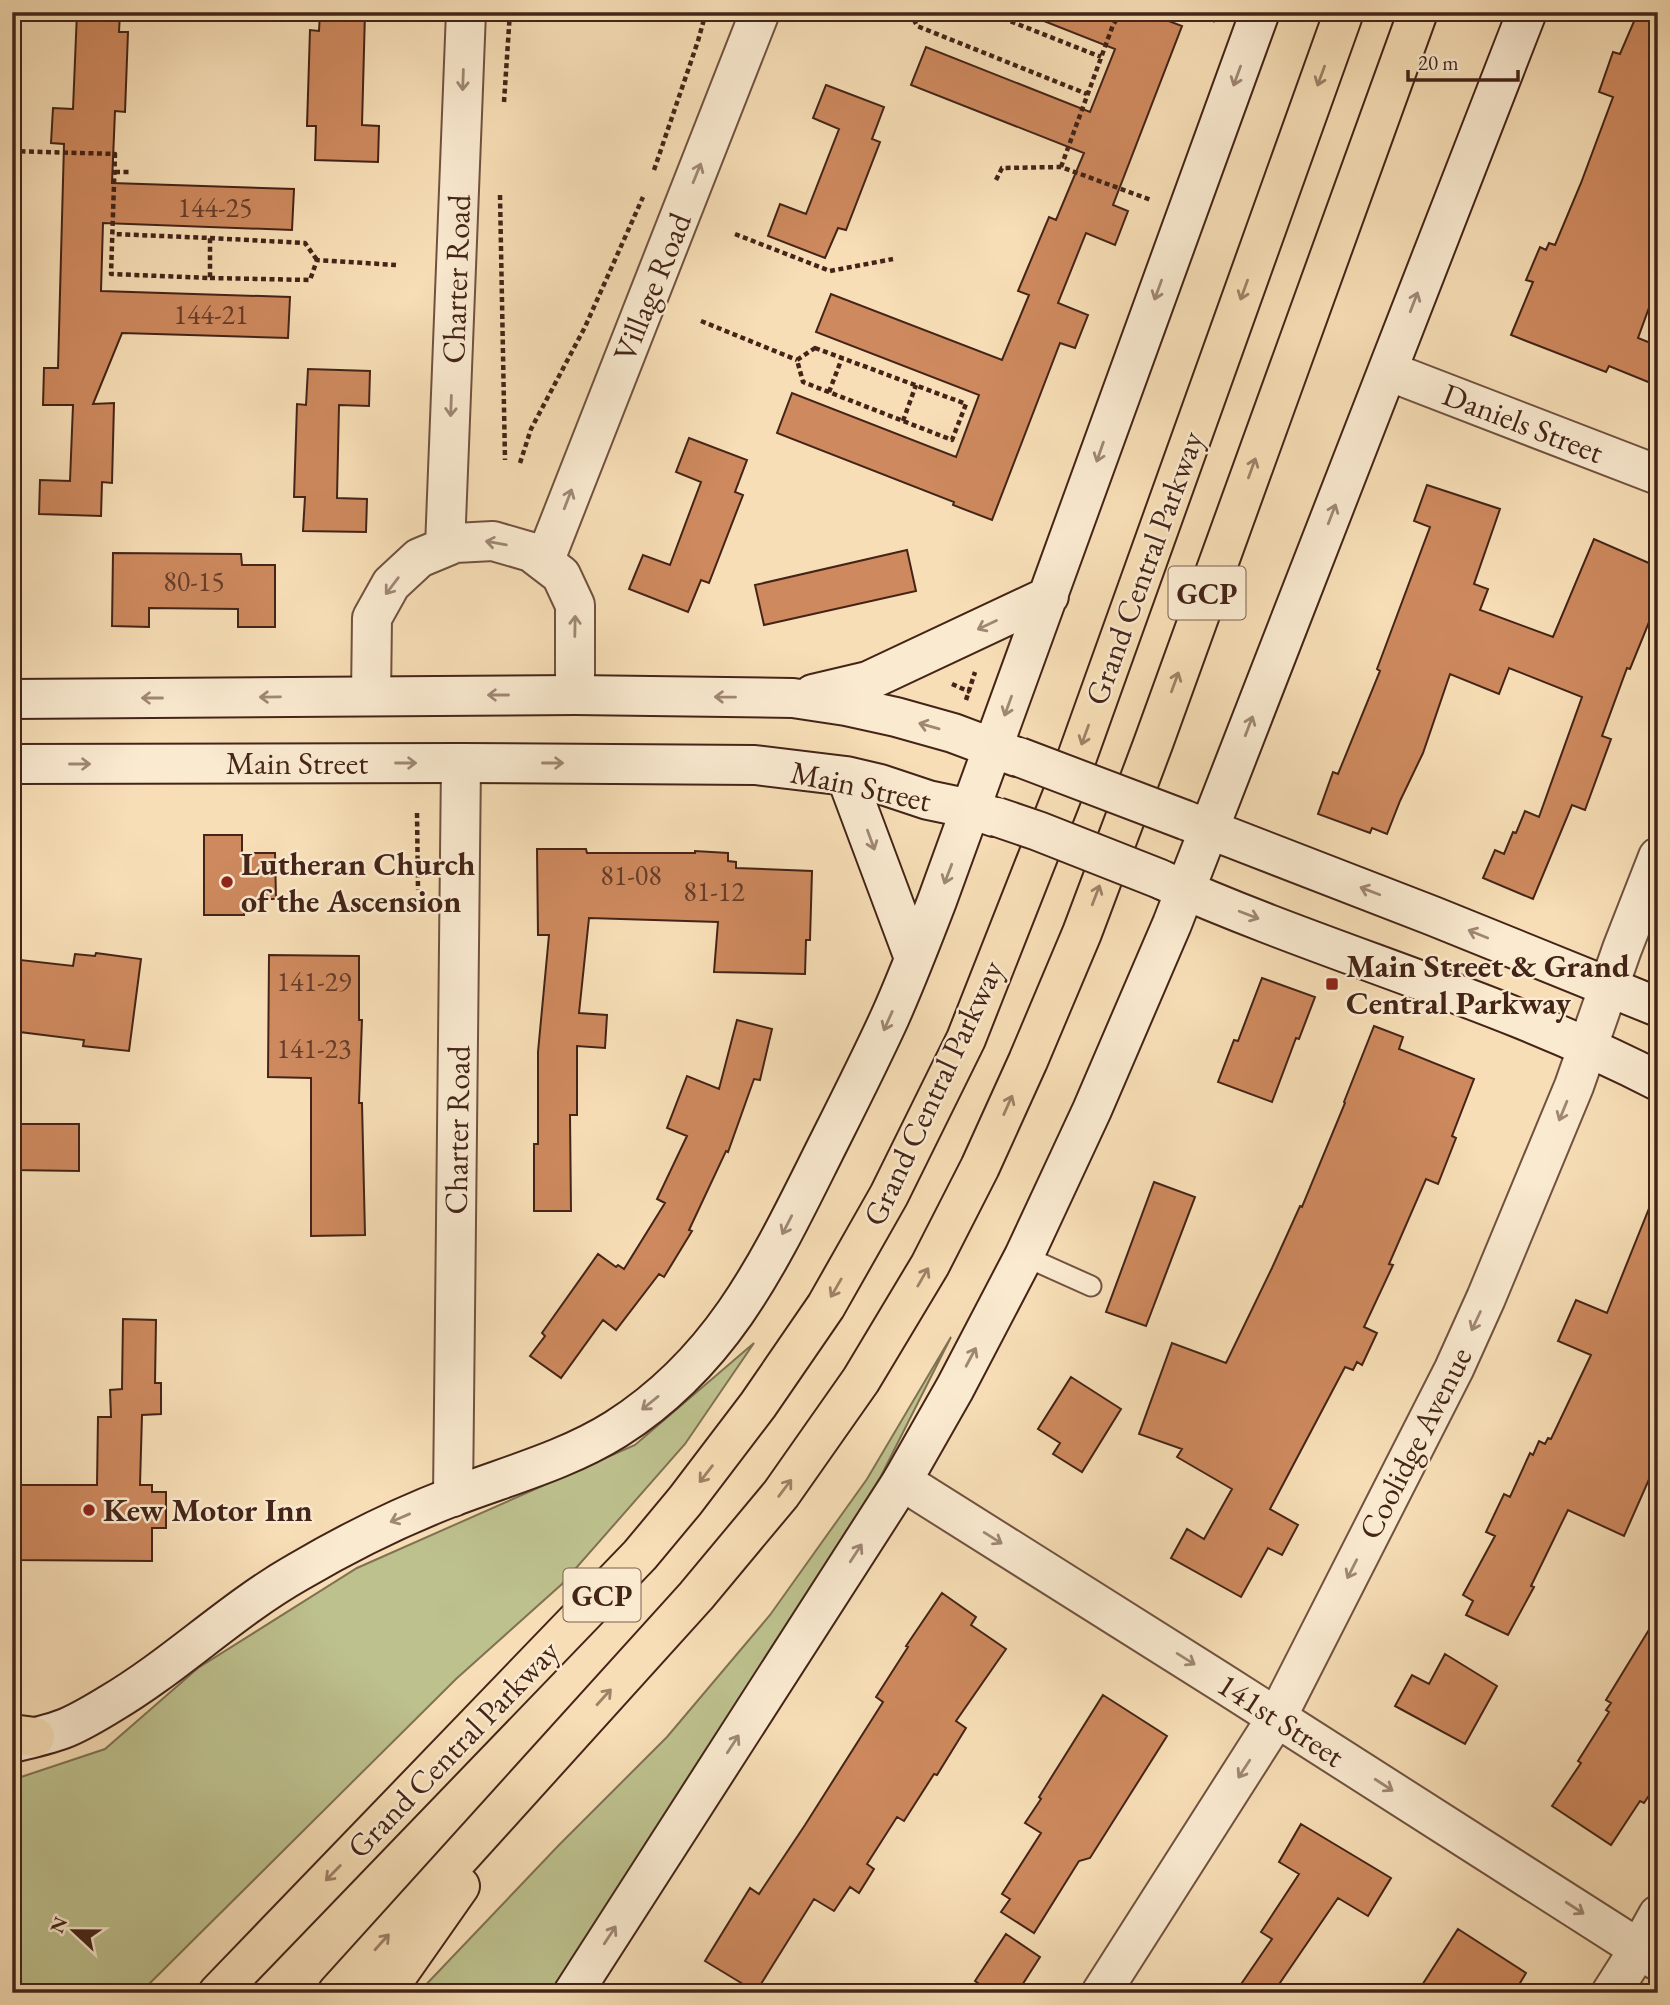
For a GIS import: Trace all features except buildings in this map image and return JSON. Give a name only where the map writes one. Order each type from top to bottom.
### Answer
[{"type":"highway","name":"Grand Central Parkway","points":[[218,1993],[640,1555],[717,1460],[795,1354],[872,1227],[966,1040],[1076,760],[1344,12]]},
{"type":"highway","name":"GCP","points":[[337,1993],[696,1596],[781,1494],[861,1380],[901,1316],[963,1203],[1028,1061],[1082,933],[1418,12]]},
{"type":"highway","points":[[385,1993],[558,1747]]},
{"type":"main road","name":"Charter Road","points":[[446,547],[466,12]]},
{"type":"main road","name":"Village Road","points":[[544,562],[760,12]]},
{"type":"main road","points":[[20,1738],[65,1728],[134,1690],[240,1610],[292,1575],[393,1520],[583,1447],[617,1428],[681,1377],[712,1345],[737,1311],[784,1232],[891,1016],[959,845],[984,813],[1006,752],[1049,596],[1260,12]]},
{"type":"main road","points":[[573,1993],[902,1481],[955,1388],[1024,1256],[1123,1040],[1173,885],[1388,371],[1527,12]]},
{"type":"main road","name":"Daniels Street","points":[[1388,371],[1658,475]]},
{"type":"main road","points":[[372,695],[372,618],[391,584],[419,558],[455,542],[494,541],[531,552],[561,575],[576,605],[575,695]]},
{"type":"main road","points":[[793,698],[868,681],[1049,596]]},
{"type":"main road","name":"Main Street","points":[[12,699],[575,695],[793,698],[846,706],[953,733],[1006,752],[1298,863],[1658,1007]]},
{"type":"main road","name":"Charter Road","points":[[453,1497],[461,763]]},
{"type":"main road","name":"Main Street","points":[[12,764],[755,765],[846,776],[984,813],[1038,831],[1492,1008],[1587,1047],[1658,1081]]},
{"type":"main road","points":[[846,776],[915,958]]},
{"type":"main road","name":"Coolidge Avenue","points":[[1101,1993],[1277,1717],[1454,1369],[1574,1086],[1658,857]]},
{"type":"main road","name":"141st Street","points":[[902,1481],[1648,1955]]},
{"type":"main road","points":[[1611,1993],[1648,1955],[1658,1915]]},
{"type":"lane","points":[[1024,1256],[1091,1286]]},
{"type":"path","points":[[503,109],[510,12]]},
{"type":"path","points":[[653,172],[706,12]]},
{"type":"path","points":[[910,12],[917,26],[1087,94]]},
{"type":"path","points":[[987,12],[1101,57]]},
{"type":"path","points":[[1061,167],[1113,25],[1121,12]]},
{"type":"path","points":[[1195,12],[1217,21]]},
{"type":"path","points":[[12,151],[115,154],[111,274],[310,280],[317,260]]},
{"type":"path","points":[[996,180],[1002,168],[1061,167],[1152,200]]},
{"type":"path","points":[[115,172],[130,172]]},
{"type":"path","points":[[500,192],[505,460]]},
{"type":"path","points":[[520,463],[531,429],[585,327],[643,196]]},
{"type":"path","points":[[113,234],[305,243],[317,260]]},
{"type":"path","points":[[735,234],[830,271],[893,260]]},
{"type":"path","points":[[210,238],[210,278]]},
{"type":"path","points":[[317,260],[397,265]]},
{"type":"path","points":[[701,321],[797,360]]},
{"type":"path","points":[[815,348],[966,404],[952,440],[803,382],[797,360],[815,348]]},
{"type":"path","points":[[829,392],[842,358]]},
{"type":"path","points":[[903,421],[916,385]]},
{"type":"path","points":[[944,681],[980,696]]},
{"type":"path","points":[[417,813],[419,902]]},
{"type":"green space","points":[[951,1337],[881,1476],[553,1993],[418,1993],[559,1845],[667,1737],[770,1615],[867,1479]]},
{"type":"green space","points":[[754,1343],[685,1444],[562,1584],[456,1679],[140,1993],[12,1993],[12,1780],[105,1749],[198,1668],[357,1568],[635,1445]]},
{"type":"place","name":"Lutheran Church of the Ascension","points":[[227,882]]},
{"type":"place","name":"Main Street & Grand Central Parkway","points":[[1332,984]]},
{"type":"place","name":"Kew Motor Inn","points":[[89,1510]]}]
